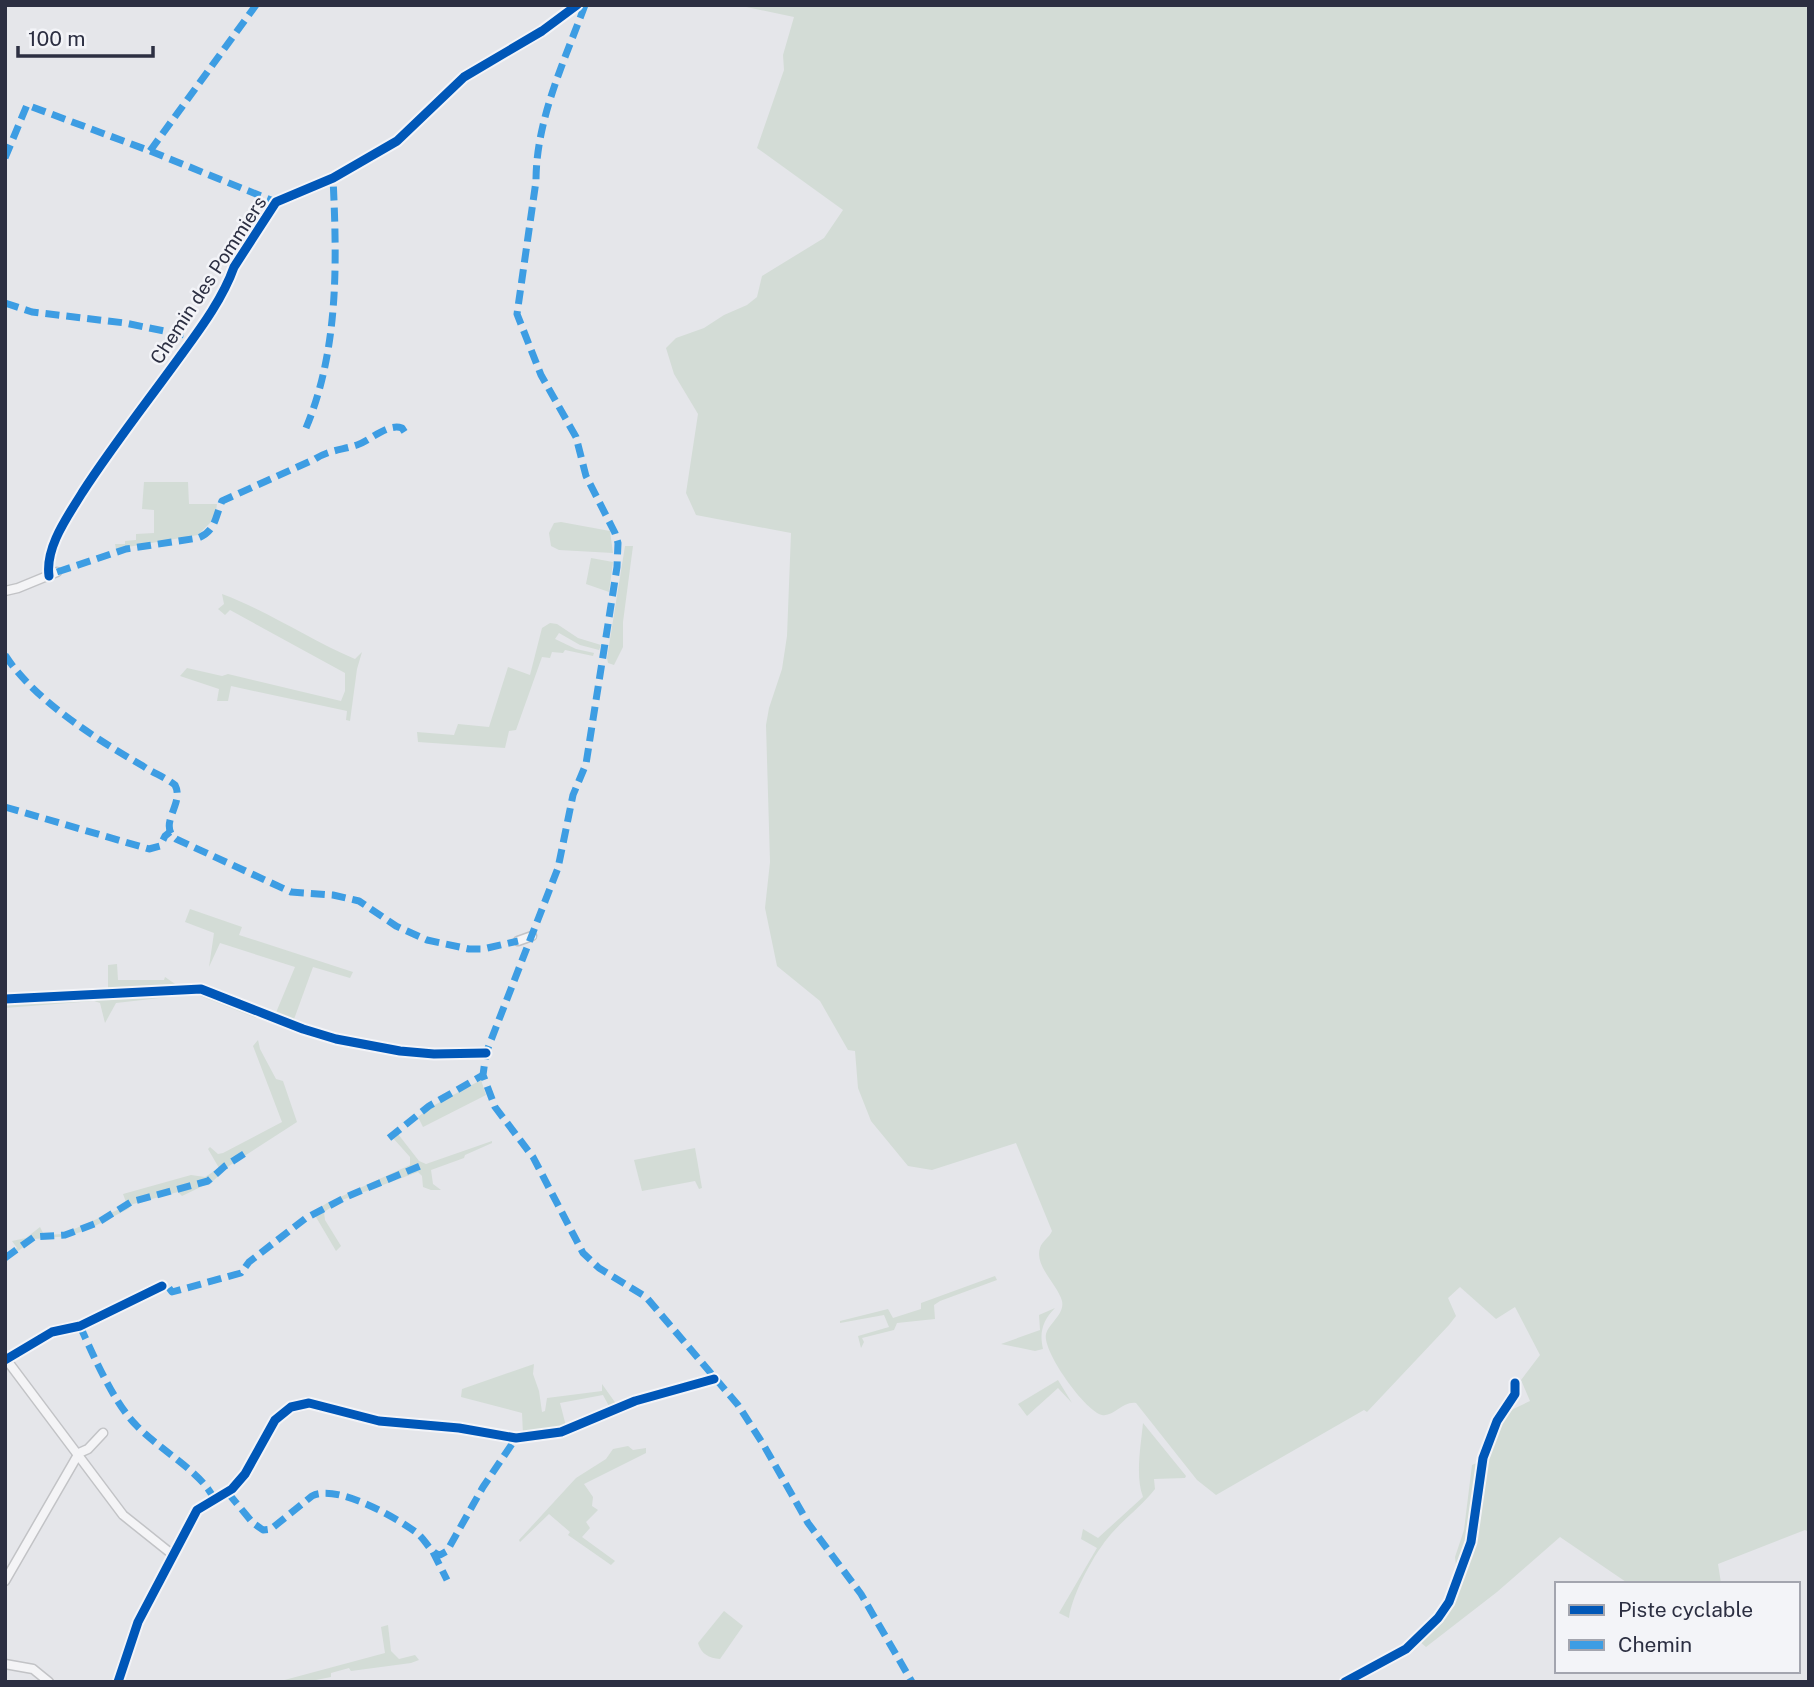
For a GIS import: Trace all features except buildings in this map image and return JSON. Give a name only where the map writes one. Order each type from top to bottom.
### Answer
[{"type":"street","name":"Chemin des Pommiers","points":[[5,591],[53,574],[52,551],[63,524],[100,465],[194,337],[230,279],[234,267],[276,202],[333,178],[397,141],[464,77],[542,31],[577,5]]},
{"type":"street","points":[[526,951],[524,944],[518,941],[532,936]]},
{"type":"street","points":[[5,999],[201,989],[303,1029],[358,1044],[423,1053],[486,1053]]},
{"type":"street","points":[[162,1286],[80,1326],[52,1332],[6,1359],[123,1515],[173,1555]]},
{"type":"street","points":[[118,1682],[138,1622],[197,1510],[232,1489],[245,1474],[275,1420],[297,1404],[316,1404],[379,1421],[459,1428],[516,1438],[561,1432],[635,1401],[714,1379]]},
{"type":"street","points":[[1345,1682],[1406,1649],[1438,1618],[1449,1602],[1471,1542],[1483,1458],[1497,1421],[1515,1394],[1515,1382]]},
{"type":"street","points":[[5,1581],[79,1453],[88,1449],[103,1433]]},
{"type":"street","points":[[5,1664],[33,1670],[42,1674],[49,1682]]},
{"type":"shaded area","points":[[737,5],[1809,5],[1809,1532],[1805,1530],[1718,1564],[1721,1582],[1626,1582],[1560,1537],[1497,1592],[1426,1647],[1420,1642],[1442,1619],[1459,1590],[1481,1517],[1482,1493],[1489,1456],[1502,1424],[1509,1411],[1530,1401],[1521,1380],[1540,1355],[1515,1307],[1496,1319],[1460,1287],[1448,1298],[1456,1316],[1367,1412],[1364,1410],[1216,1495],[1197,1480],[1136,1403],[1126,1404],[1110,1414],[1102,1415],[1086,1403],[1057,1366],[1046,1334],[1061,1310],[1062,1301],[1040,1262],[1039,1255],[1041,1246],[1052,1231],[1016,1143],[932,1170],[908,1166],[871,1121],[858,1088],[855,1051],[848,1050],[820,1001],[777,966],[765,908],[770,862],[766,725],[782,669],[787,636],[791,533],[696,515],[686,493],[698,414],[674,374],[666,348],[676,338],[704,328],[747,305],[757,297],[762,276],[824,238],[843,210],[757,148],[784,70],[783,55],[794,17]]},
{"type":"shaded area","points":[[144,482],[188,482],[189,504],[217,504],[215,518],[198,535],[116,549],[115,544],[136,540],[136,534],[154,533],[154,510],[142,509]]},
{"type":"shaded area","points":[[554,523],[610,531],[613,553],[559,550],[551,546],[549,533]]},
{"type":"shaded area","points":[[625,546],[633,546],[623,622],[623,647],[614,665],[608,663],[607,658]]},
{"type":"shaded area","points":[[591,558],[613,562],[609,592],[586,584]]},
{"type":"shaded area","points":[[222,594],[355,659],[362,652],[350,721],[346,720],[347,711],[231,686],[228,701],[217,701],[219,689],[180,676],[187,668],[222,676],[228,674],[341,701],[345,691],[345,673],[230,610],[225,615],[218,609],[224,604]]},
{"type":"shaded area","points":[[550,623],[557,624],[578,638],[601,645],[599,650],[580,645],[559,633],[555,639],[576,649],[594,653],[593,656],[565,650],[563,653],[552,652],[550,658],[542,657],[516,730],[509,731],[505,748],[418,742],[417,732],[454,735],[458,724],[489,727],[508,667],[530,675],[542,628]]},
{"type":"shaded area","points":[[190,909],[242,927],[239,935],[353,972],[350,978],[313,967],[293,1022],[275,1015],[295,967],[220,943],[209,967],[214,933],[185,922]]},
{"type":"shaded area","points":[[117,964],[118,980],[164,980],[165,977],[178,986],[108,990],[108,965]]},
{"type":"shaded area","points":[[200,991],[256,1015],[256,1018],[195,994],[116,1003],[105,1023],[100,1003],[94,1001],[5,1008],[5,1002]]},
{"type":"shaded area","points":[[258,1040],[276,1079],[283,1081],[297,1122],[229,1166],[213,1181],[182,1196],[178,1192],[133,1204],[89,1229],[69,1236],[34,1239],[5,1261],[5,1255],[17,1248],[12,1241],[26,1238],[40,1227],[44,1235],[63,1234],[124,1207],[126,1202],[123,1194],[191,1175],[205,1177],[219,1168],[208,1149],[210,1147],[218,1154],[223,1153],[282,1122],[253,1046]]},
{"type":"shaded area","points":[[481,1080],[486,1095],[423,1127],[418,1117],[429,1108]]},
{"type":"shaded area","points":[[398,1134],[419,1161],[426,1164],[492,1143],[465,1155],[464,1158],[431,1170],[433,1184],[441,1190],[423,1187],[422,1176],[418,1172],[342,1200],[324,1212],[325,1220],[341,1246],[336,1251],[313,1212],[410,1165],[410,1157],[393,1138]]},
{"type":"shaded area","points":[[695,1148],[702,1188],[699,1189],[695,1181],[642,1191],[634,1160]]},
{"type":"shaded area","points":[[995,1276],[997,1280],[934,1305],[935,1319],[897,1323],[894,1330],[862,1338],[864,1342],[861,1348],[858,1336],[889,1327],[884,1315],[840,1323],[888,1309],[893,1318],[921,1309],[921,1303]]},
{"type":"shaded area","points":[[1055,1308],[1043,1327],[1043,1349],[1035,1351],[1001,1344],[1040,1330],[1039,1315]]},
{"type":"shaded area","points":[[534,1364],[533,1374],[542,1412],[545,1411],[547,1398],[602,1391],[602,1384],[617,1405],[610,1408],[603,1395],[560,1403],[566,1426],[523,1434],[522,1413],[461,1397],[462,1389]]},
{"type":"shaded area","points":[[1058,1380],[1072,1403],[1058,1388],[1027,1416],[1018,1404]]},
{"type":"shaded area","points":[[1143,1423],[1186,1476],[1154,1479],[1155,1489],[1111,1534],[1091,1562],[1079,1586],[1069,1618],[1059,1613],[1097,1548],[1081,1539],[1083,1529],[1098,1538],[1143,1497],[1139,1470]]},
{"type":"shaded area","points":[[628,1446],[633,1450],[646,1448],[646,1453],[584,1484],[593,1497],[592,1506],[598,1510],[586,1522],[590,1528],[582,1537],[615,1561],[611,1565],[568,1535],[570,1532],[549,1514],[520,1542],[576,1478],[606,1459],[613,1449]]},
{"type":"shaded area","points":[[1479,1462],[1471,1531],[1457,1574],[1455,1557],[1464,1530],[1472,1465]]},
{"type":"shaded area","points":[[724,1611],[743,1626],[720,1659],[712,1658],[701,1650],[698,1643]]},
{"type":"shaded area","points":[[388,1625],[391,1651],[399,1659],[415,1655],[419,1660],[351,1671],[349,1668],[331,1673],[331,1677],[306,1682],[277,1682],[385,1653],[381,1627]]},
{"type":"marked path","points":[[150,151],[256,5]]},
{"type":"marked path","points":[[585,5],[553,92],[541,136],[517,314],[541,375],[576,437],[586,476],[615,533],[618,543],[617,567],[586,764],[573,795],[558,868],[486,1053],[483,1075],[495,1107],[533,1157],[583,1253],[599,1268],[646,1297],[738,1405],[808,1523],[861,1594],[912,1682]]},
{"type":"marked path","points":[[5,158],[27,105],[276,202]]},
{"type":"marked path","points":[[306,428],[317,398],[330,336],[335,273],[333,178]]},
{"type":"marked path","points":[[5,303],[32,312],[125,323],[194,337]]},
{"type":"marked path","points":[[57,572],[126,549],[198,538],[212,527],[222,501],[325,454],[357,445],[391,428],[402,428],[408,437]]},
{"type":"marked path","points":[[5,655],[32,688],[67,717],[175,785],[177,799],[169,827],[176,839],[291,892],[333,895],[359,901],[396,926],[427,940],[469,949],[483,949],[518,941]]},
{"type":"marked path","points":[[5,807],[149,849],[160,846],[170,832]]},
{"type":"marked path","points":[[389,1138],[429,1106],[483,1075]]},
{"type":"marked path","points":[[5,1258],[34,1237],[65,1235],[97,1223],[131,1202],[208,1181],[247,1152]]},
{"type":"marked path","points":[[169,1288],[172,1292],[241,1273],[249,1262],[306,1218],[346,1197],[420,1166]]},
{"type":"marked path","points":[[80,1326],[105,1378],[128,1416],[145,1434],[190,1470],[214,1499]]},
{"type":"marked path","points":[[228,1493],[253,1523],[263,1530],[271,1529],[312,1496],[323,1493],[350,1498],[381,1511],[408,1527],[420,1536],[433,1552],[440,1555],[447,1551],[483,1487],[516,1438]]},
{"type":"marked path","points":[[433,1552],[447,1580]]},
{"type":"cycle path","points":[[49,576],[50,554],[70,512],[104,460],[208,316],[234,267],[276,202],[333,178],[397,141],[464,77],[542,31],[577,5]]},
{"type":"cycle path","points":[[5,999],[201,989],[336,1039],[400,1051],[434,1054],[486,1053]]},
{"type":"cycle path","points":[[5,1360],[52,1332],[80,1326],[162,1286]]},
{"type":"cycle path","points":[[118,1682],[138,1622],[197,1510],[232,1489],[245,1474],[275,1420],[291,1407],[309,1403],[379,1421],[459,1428],[516,1438],[561,1432],[635,1401],[714,1379]]},
{"type":"cycle path","points":[[1345,1682],[1406,1649],[1438,1618],[1449,1602],[1471,1542],[1483,1458],[1497,1421],[1515,1394],[1515,1383]]}]
